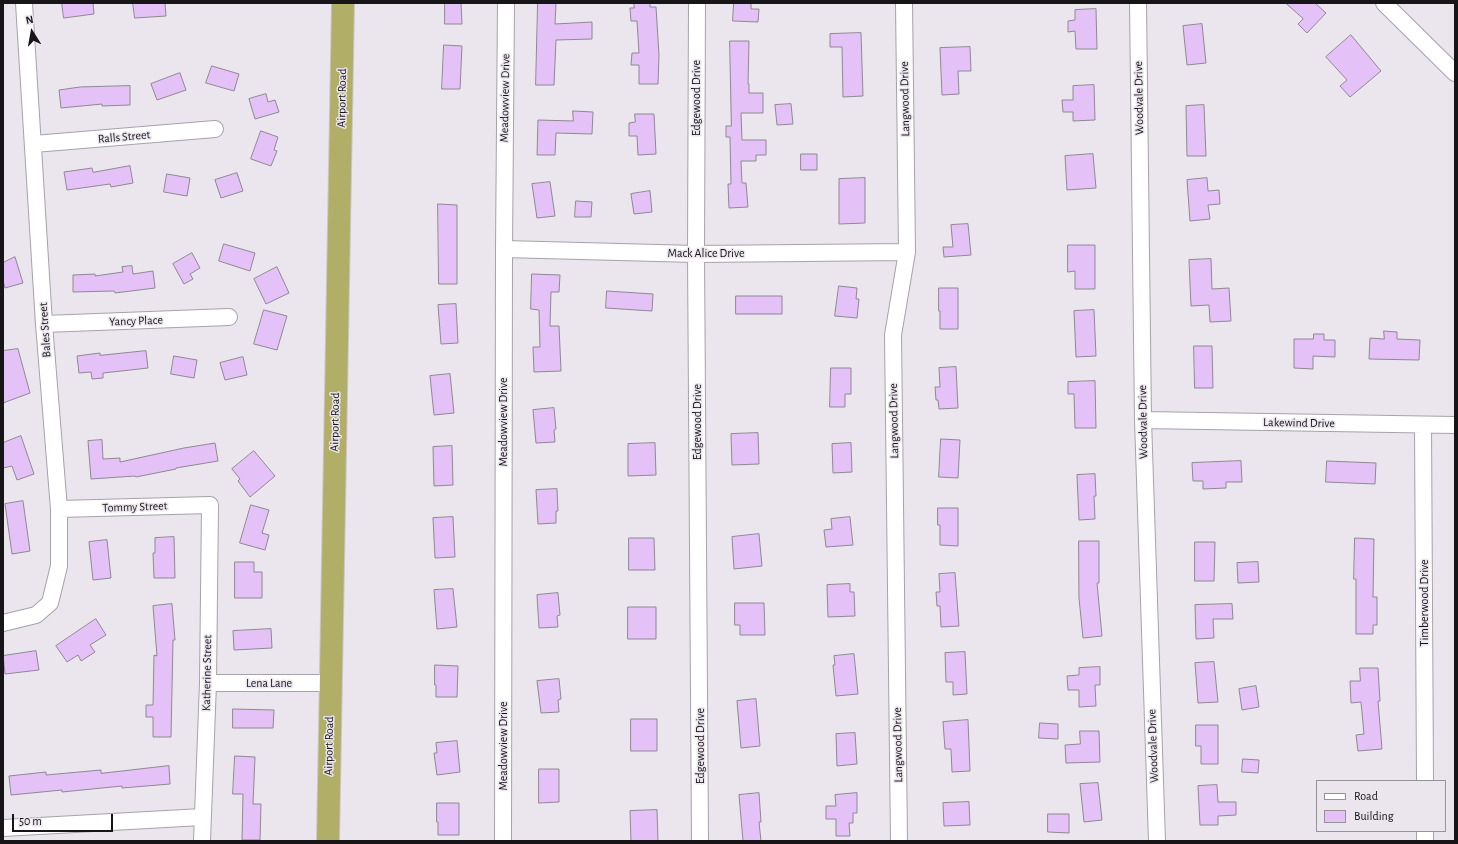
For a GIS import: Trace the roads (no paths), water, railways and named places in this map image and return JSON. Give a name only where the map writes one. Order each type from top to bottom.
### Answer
[{"type":"highway","name":"Airport Road","points":[[328,841],[343,3]]},
{"type":"street","name":"Bales Street","points":[[3,623],[36,615],[50,603],[59,566],[59,509],[44,324],[34,144],[24,3]]},
{"type":"street","name":"Meadowview Drive","points":[[503,841],[506,3]]},
{"type":"street","name":"Edgewood Drive","points":[[697,3],[696,254],[700,841]]},
{"type":"street","name":"Langwood Drive","points":[[899,841],[893,335],[907,252],[904,3]]},
{"type":"street","name":"Woodvale Drive","points":[[1138,3],[1143,420],[1156,841]]},
{"type":"street","points":[[1384,3],[1455,73]]},
{"type":"street","name":"Ralls Street","points":[[34,144],[215,129]]},
{"type":"street","name":"Mack Alice Drive","points":[[504,249],[696,254],[907,252]]},
{"type":"street","name":"Yancy Place","points":[[44,324],[229,317]]},
{"type":"street","name":"Lakewind Drive","points":[[1143,420],[1455,425]]},
{"type":"street","name":"Timberwood Drive","points":[[1424,425],[1425,780]]},
{"type":"street","name":"Tommy Street","points":[[59,509],[210,505]]},
{"type":"street","name":"Katherine Street","points":[[202,841],[208,683],[210,505]]},
{"type":"street","name":"Lena Lane","points":[[208,683],[330,683]]},
{"type":"street","points":[[3,828],[202,817]]}]
